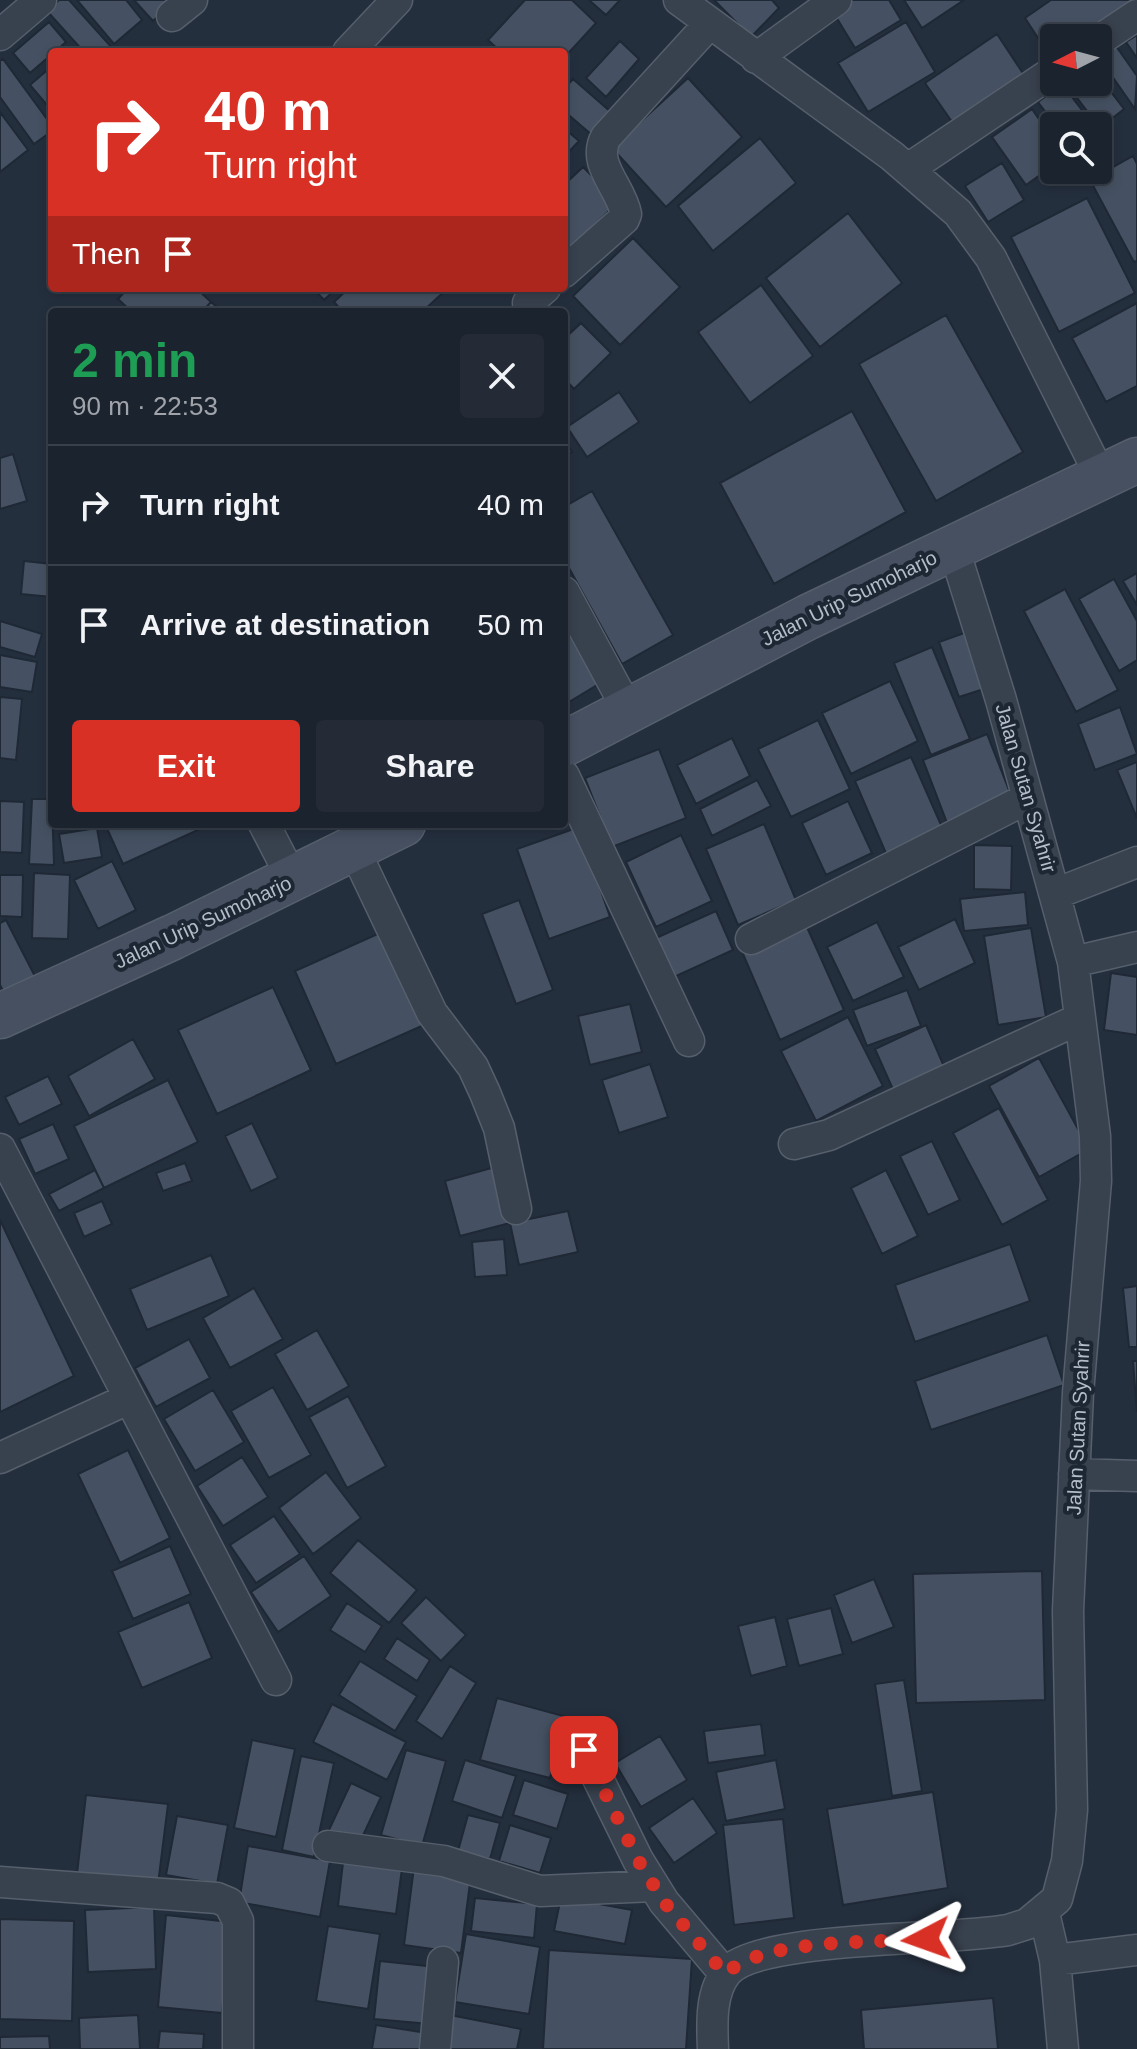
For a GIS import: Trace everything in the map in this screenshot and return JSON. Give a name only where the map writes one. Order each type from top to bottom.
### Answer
[{"type":"street","points":[[0,35],[41,0]]},
{"type":"street","points":[[352,48],[397,0]]},
{"type":"street","points":[[679,0],[908,169],[958,213],[991,258],[1119,469]]},
{"type":"street","points":[[756,58],[836,0]]},
{"type":"street","points":[[1112,32],[1137,15]]},
{"type":"street","points":[[568,268],[626,214],[602,162],[601,146],[606,137],[710,23]]},
{"type":"street","points":[[908,169],[1040,80]]},
{"type":"street","name":"Jalan Urip Sumoharjo","points":[[568,742],[808,617],[1119,469]]},
{"type":"street","name":"Jalan Sutan Syahrir","points":[[953,546],[1073,962],[1092,1092],[1096,1181],[1074,1474],[1068,1611],[1072,1810],[1063,1883],[1057,1899],[1044,1913]]},
{"type":"street","points":[[568,599],[629,712]]},
{"type":"street","points":[[568,784],[689,1041]]},
{"type":"street","points":[[751,939],[1028,798]]},
{"type":"street","points":[[266,828],[293,880]]},
{"type":"street","name":"Jalan Urip Sumoharjo","points":[[0,1016],[293,880],[395,828]]},
{"type":"street","points":[[354,849],[432,1013],[479,1080],[499,1128],[516,1209]]},
{"type":"street","points":[[1055,894],[1137,862]]},
{"type":"street","points":[[1073,962],[1137,947]]},
{"type":"street","points":[[794,1144],[829,1135],[1079,1019]]},
{"type":"street","points":[[0,1149],[276,1680]]},
{"type":"street","points":[[0,1458],[128,1399]]},
{"type":"street","points":[[1074,1474],[1137,1476]]},
{"type":"street","points":[[584,1750],[654,1886],[725,1974]]},
{"type":"street","points":[[328,1846],[444,1861],[540,1891],[654,1886]]},
{"type":"street","points":[[0,1882],[184,1894],[217,1898],[229,1903],[238,1921],[238,2049]]},
{"type":"street","points":[[713,2049],[714,2007],[725,1974],[752,1956],[778,1950],[985,1934],[1027,1924],[1044,1913],[1055,1960],[1063,2049]]},
{"type":"street","points":[[1055,1960],[1137,1950]]},
{"type":"street","points":[[435,2049],[443,1962]]},
{"type":"building","points":[[59,0],[69,0],[112,48],[80,48],[47,11]]},
{"type":"building","points":[[77,0],[126,0],[142,20],[114,44]]},
{"type":"building","points":[[134,0],[176,0],[153,21]]},
{"type":"building","points":[[525,0],[572,0],[596,23],[568,54],[568,48],[497,48],[488,40]]},
{"type":"building","points":[[589,0],[620,0],[606,15]]},
{"type":"building","points":[[714,0],[772,0],[779,8],[751,37]]},
{"type":"building","points":[[842,0],[889,0],[901,20],[855,48],[830,7]]},
{"type":"building","points":[[904,0],[964,0],[922,28]]},
{"type":"building","points":[[1051,0],[1137,0],[1137,6],[1109,24],[1040,24],[1040,41],[1025,18]]},
{"type":"building","points":[[49,22],[66,42],[59,48],[48,48],[48,58],[30,73],[13,53]]},
{"type":"building","points":[[906,22],[935,72],[868,112],[838,63]]},
{"type":"building","points":[[997,34],[1028,81],[957,129],[925,83]]},
{"type":"building","points":[[1137,35],[1137,58],[1126,42]]},
{"type":"building","points":[[1112,40],[1137,76],[1135,109],[1112,76]]},
{"type":"building","points":[[620,41],[639,59],[606,97],[586,78]]},
{"type":"building","points":[[3,59],[48,121],[48,134],[34,144],[0,97],[0,61]]},
{"type":"building","points":[[48,69],[48,106],[30,85]]},
{"type":"building","points":[[688,78],[742,137],[666,207],[612,148]]},
{"type":"building","points":[[573,79],[612,113],[592,135],[568,114],[568,85]]},
{"type":"building","points":[[1112,93],[1124,109],[1112,118],[1112,112],[1088,112],[1076,96],[1112,96]]},
{"type":"building","points":[[1046,96],[1071,96],[1083,112],[1046,112],[1038,102]]},
{"type":"building","points":[[1032,109],[1040,121],[1040,175],[1026,185],[992,137]]},
{"type":"building","points":[[0,112],[28,150],[0,172]]},
{"type":"building","points":[[568,131],[579,141],[568,153]]},
{"type":"building","points":[[760,138],[796,183],[713,251],[678,206]]},
{"type":"building","points":[[1133,156],[1137,164],[1137,261],[1134,262],[1092,184],[1112,184],[1112,168]]},
{"type":"building","points":[[1002,163],[1024,200],[988,222],[965,186]]},
{"type":"building","points":[[583,167],[618,202],[568,251],[568,181]]},
{"type":"building","points":[[1087,198],[1135,293],[1059,332],[1011,237]]},
{"type":"building","points":[[848,213],[902,283],[820,347],[766,278]]},
{"type":"building","points":[[633,238],[680,287],[620,345],[573,296]]},
{"type":"building","points":[[761,285],[813,356],[750,403],[698,332]]},
{"type":"building","points":[[124,292],[200,292],[211,302],[206,308],[128,308],[118,299]]},
{"type":"building","points":[[317,292],[333,292],[324,300]]},
{"type":"building","points":[[345,292],[444,292],[426,308],[339,308],[334,302]]},
{"type":"building","points":[[1137,303],[1137,386],[1106,402],[1072,338]]},
{"type":"building","points":[[946,315],[1023,452],[936,501],[859,364]]},
{"type":"building","points":[[581,323],[611,353],[574,389],[568,382],[568,335]]},
{"type":"building","points":[[619,392],[639,422],[587,457],[568,426]]},
{"type":"building","points":[[852,411],[906,512],[774,584],[720,483]]},
{"type":"building","points":[[13,454],[27,501],[0,509],[0,458]]},
{"type":"building","points":[[592,491],[673,635],[622,664],[568,566],[568,505]]},
{"type":"building","points":[[24,561],[48,564],[48,597],[21,594]]},
{"type":"building","points":[[1137,573],[1137,605],[1123,581]]},
{"type":"building","points":[[1114,579],[1137,621],[1137,660],[1119,671],[1079,599]]},
{"type":"building","points":[[1065,589],[1118,690],[1076,712],[1024,611]]},
{"type":"building","points":[[0,621],[42,634],[35,657],[0,647]]},
{"type":"building","points":[[570,628],[602,682],[568,703]]},
{"type":"building","points":[[967,632],[987,688],[959,697],[939,642]]},
{"type":"building","points":[[932,647],[970,739],[931,755],[894,663]]},
{"type":"building","points":[[0,655],[37,662],[32,692],[0,687]]},
{"type":"building","points":[[890,681],[918,741],[851,774],[822,713]]},
{"type":"building","points":[[0,697],[22,699],[16,760],[0,758]]},
{"type":"building","points":[[1120,707],[1137,754],[1095,770],[1078,724]]},
{"type":"building","points":[[818,720],[850,789],[791,817],[758,749]]},
{"type":"building","points":[[987,734],[1014,803],[949,828],[923,760]]},
{"type":"building","points":[[732,738],[750,776],[696,804],[677,765]]},
{"type":"building","points":[[659,749],[686,818],[612,847],[585,778]]},
{"type":"building","points":[[911,757],[945,834],[888,858],[855,781]]},
{"type":"building","points":[[1137,762],[1137,818],[1117,770]]},
{"type":"building","points":[[757,780],[771,806],[712,836],[700,809]]},
{"type":"building","points":[[32,799],[48,799],[48,828],[53,828],[54,865],[29,864]]},
{"type":"building","points":[[0,801],[24,802],[22,853],[0,852]]},
{"type":"building","points":[[848,801],[872,853],[826,875],[802,823]]},
{"type":"building","points":[[764,824],[796,900],[738,925],[706,849]]},
{"type":"building","points":[[579,827],[610,917],[549,939],[517,849]]},
{"type":"building","points":[[97,828],[102,857],[64,863],[59,834]]},
{"type":"building","points":[[107,828],[202,828],[123,864]]},
{"type":"building","points":[[681,835],[712,901],[656,927],[626,862]]},
{"type":"building","points":[[974,845],[1012,846],[1011,890],[974,889]]},
{"type":"building","points":[[112,861],[136,910],[98,929],[74,880]]},
{"type":"building","points":[[34,873],[70,875],[68,939],[32,938]]},
{"type":"building","points":[[0,875],[23,875],[22,917],[0,916]]},
{"type":"building","points":[[1025,892],[1028,925],[964,931],[960,899]]},
{"type":"building","points":[[519,900],[553,990],[516,1004],[482,914]]},
{"type":"building","points":[[716,911],[733,950],[674,977],[656,938]]},
{"type":"building","points":[[955,919],[975,963],[919,990],[898,947]]},
{"type":"building","points":[[6,920],[42,990],[11,1006],[0,985],[0,923]]},
{"type":"building","points":[[877,922],[904,977],[853,1001],[827,947]]},
{"type":"building","points":[[806,925],[844,1010],[780,1040],[743,954]]},
{"type":"building","points":[[1031,928],[1046,1017],[998,1025],[984,936]]},
{"type":"building","points":[[382,932],[424,1025],[336,1064],[295,971]]},
{"type":"building","points":[[1111,973],[1137,977],[1137,1035],[1104,1030]]},
{"type":"building","points":[[273,987],[311,1070],[217,1114],[178,1030]]},
{"type":"building","points":[[907,990],[921,1026],[867,1046],[853,1010]]},
{"type":"building","points":[[630,1004],[642,1052],[590,1065],[578,1016]]},
{"type":"building","points":[[848,1017],[883,1086],[816,1121],[781,1051]]},
{"type":"building","points":[[926,1025],[946,1071],[895,1094],[875,1049]]},
{"type":"building","points":[[133,1039],[155,1079],[89,1116],[68,1076]]},
{"type":"building","points":[[1039,1058],[1089,1149],[1039,1177],[989,1086]]},
{"type":"building","points":[[650,1064],[668,1117],[619,1133],[602,1080]]},
{"type":"building","points":[[48,1076],[62,1104],[19,1125],[5,1097]]},
{"type":"building","points":[[168,1080],[198,1142],[104,1188],[74,1126]]},
{"type":"building","points":[[999,1108],[1048,1200],[1002,1225],[953,1133]]},
{"type":"building","points":[[252,1123],[278,1178],[251,1191],[225,1136]]},
{"type":"building","points":[[53,1124],[69,1159],[35,1174],[19,1139]]},
{"type":"building","points":[[932,1141],[960,1200],[928,1215],[900,1156]]},
{"type":"building","points":[[185,1163],[192,1181],[163,1191],[156,1173]]},
{"type":"building","points":[[495,1167],[510,1223],[460,1236],[445,1181]]},
{"type":"building","points":[[95,1170],[104,1188],[59,1211],[49,1194]]},
{"type":"building","points":[[886,1170],[918,1236],[882,1254],[851,1188]]},
{"type":"building","points":[[102,1201],[112,1224],[84,1237],[74,1213]]},
{"type":"building","points":[[568,1211],[578,1252],[519,1265],[510,1223]]},
{"type":"building","points":[[0,1220],[74,1376],[0,1412]]},
{"type":"building","points":[[504,1239],[507,1275],[475,1277],[472,1242]]},
{"type":"building","points":[[1010,1244],[1030,1301],[915,1342],[895,1285]]},
{"type":"building","points":[[211,1255],[229,1296],[147,1330],[130,1289]]},
{"type":"building","points":[[1137,1286],[1137,1347],[1129,1347],[1123,1288]]},
{"type":"building","points":[[254,1288],[283,1339],[230,1368],[203,1318]]},
{"type":"building","points":[[317,1330],[349,1386],[307,1410],[275,1354]]},
{"type":"building","points":[[1047,1335],[1064,1385],[931,1430],[915,1381]]},
{"type":"building","points":[[189,1339],[210,1378],[156,1407],[135,1368]]},
{"type":"building","points":[[1133,1361],[1137,1361],[1137,1412]]},
{"type":"building","points":[[273,1387],[311,1455],[269,1478],[231,1411]]},
{"type":"building","points":[[213,1390],[244,1442],[195,1471],[164,1419]]},
{"type":"building","points":[[348,1396],[386,1466],[347,1488],[309,1417]]},
{"type":"building","points":[[128,1450],[170,1538],[120,1563],[78,1474]]},
{"type":"building","points":[[242,1457],[268,1497],[223,1526],[197,1486]]},
{"type":"building","points":[[326,1472],[361,1518],[313,1554],[279,1508]]},
{"type":"building","points":[[274,1516],[300,1554],[256,1583],[230,1545]]},
{"type":"building","points":[[358,1540],[417,1590],[389,1623],[330,1573]]},
{"type":"building","points":[[170,1546],[191,1594],[133,1619],[112,1571]]},
{"type":"building","points":[[304,1556],[331,1596],[278,1632],[251,1592]]},
{"type":"building","points":[[1042,1571],[1045,1700],[916,1703],[913,1574]]},
{"type":"building","points":[[874,1579],[894,1627],[852,1643],[834,1595]]},
{"type":"building","points":[[426,1597],[466,1635],[441,1661],[401,1623]]},
{"type":"building","points":[[189,1602],[212,1658],[142,1688],[118,1632]]},
{"type":"building","points":[[347,1603],[382,1626],[365,1652],[330,1630]]},
{"type":"building","points":[[831,1608],[843,1654],[799,1666],[787,1619]]},
{"type":"building","points":[[775,1617],[787,1666],[751,1676],[738,1626]]},
{"type":"building","points":[[397,1638],[430,1660],[417,1681],[384,1659]]},
{"type":"building","points":[[360,1661],[417,1696],[395,1731],[339,1695]]},
{"type":"building","points":[[450,1666],[476,1683],[442,1739],[416,1721]]},
{"type":"building","points":[[904,1680],[922,1791],[892,1796],[875,1684]]},
{"type":"building","points":[[497,1698],[567,1717],[550,1778],[480,1760]]},
{"type":"building","points":[[332,1704],[406,1742],[387,1780],[313,1742]]},
{"type":"building","points":[[761,1724],[765,1755],[708,1763],[704,1731]]},
{"type":"building","points":[[660,1736],[687,1780],[641,1807],[615,1763]]},
{"type":"building","points":[[252,1740],[295,1749],[276,1837],[234,1828]]},
{"type":"building","points":[[406,1750],[446,1761],[422,1846],[381,1835]]},
{"type":"building","points":[[301,1756],[334,1763],[314,1857],[282,1850]]},
{"type":"building","points":[[465,1760],[516,1776],[502,1818],[452,1801]]},
{"type":"building","points":[[776,1760],[785,1809],[726,1821],[716,1772]]},
{"type":"building","points":[[524,1780],[568,1794],[557,1829],[513,1815]]},
{"type":"building","points":[[351,1783],[381,1797],[358,1846],[328,1832]]},
{"type":"building","points":[[933,1792],[948,1888],[843,1905],[827,1809]]},
{"type":"building","points":[[86,1795],[168,1804],[158,1884],[77,1874]]},
{"type":"building","points":[[693,1798],[717,1833],[674,1863],[649,1828]]},
{"type":"building","points":[[468,1815],[500,1823],[490,1859],[458,1851]]},
{"type":"building","points":[[177,1816],[228,1825],[217,1884],[166,1875]]},
{"type":"building","points":[[783,1819],[794,1918],[734,1925],[723,1825]]},
{"type":"building","points":[[510,1825],[551,1838],[540,1873],[499,1861]]},
{"type":"building","points":[[248,1846],[330,1861],[320,1917],[239,1902]]},
{"type":"building","points":[[344,1854],[403,1861],[396,1914],[338,1906]]},
{"type":"building","points":[[414,1867],[471,1875],[461,1953],[404,1945]]},
{"type":"building","points":[[561,1897],[632,1910],[625,1944],[554,1931]]},
{"type":"building","points":[[475,1898],[537,1904],[534,1938],[471,1931]]},
{"type":"building","points":[[154,1907],[156,1969],[88,1972],[85,1910]]},
{"type":"building","points":[[166,1915],[230,1922],[222,2013],[158,2007]]},
{"type":"building","points":[[0,1919],[74,1921],[72,2021],[0,2019]]},
{"type":"building","points":[[328,1926],[380,1934],[368,2009],[316,2001]]},
{"type":"building","points":[[466,1934],[540,1947],[529,2014],[455,2002]]},
{"type":"building","points":[[549,1950],[692,1959],[686,2049],[543,2049]]},
{"type":"building","points":[[380,1961],[436,1967],[430,2024],[374,2019]]},
{"type":"building","points":[[993,1998],[998,2049],[864,2049],[861,2010]]},
{"type":"building","points":[[138,2015],[140,2049],[80,2049],[79,2018]]},
{"type":"building","points":[[450,2015],[521,2029],[517,2049],[443,2049]]},
{"type":"building","points":[[376,2025],[433,2034],[431,2049],[372,2049]]},
{"type":"building","points":[[160,2031],[204,2034],[203,2049],[158,2049]]},
{"type":"building","points":[[49,2036],[50,2049],[0,2049],[0,2037]]},
{"type":"route","points":[[584,1750],[638,1860],[664,1902],[725,1974],[752,1956],[778,1950],[926,1939]]}]
